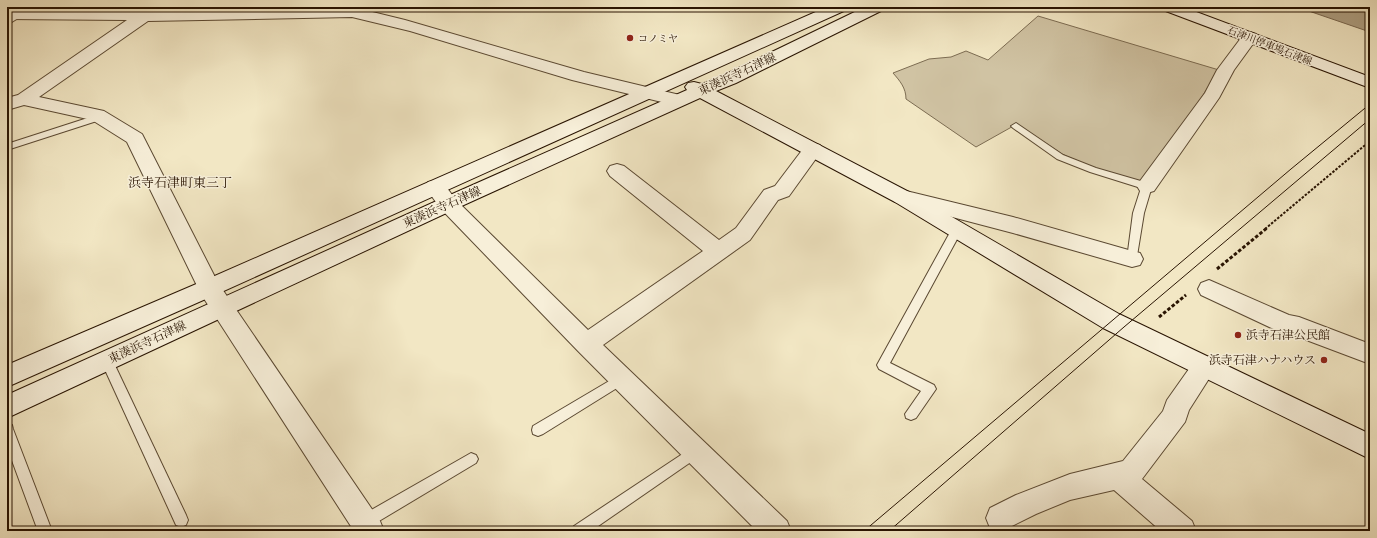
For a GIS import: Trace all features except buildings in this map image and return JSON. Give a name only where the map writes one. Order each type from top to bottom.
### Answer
[{"type":"street","name":"東湊浜寺石津線","points":[[442,196],[645,94],[840,7]]},
{"type":"street","name":"東湊浜寺石津線","points":[[7,376],[215,298],[442,196],[702,91],[877,7]]},
{"type":"street","name":"石津川停車場石津線","points":[[1169,7],[1370,83]]},
{"type":"street","points":[[13,14],[95,11],[144,16],[350,10],[384,18],[497,53],[645,94],[678,100]]},
{"type":"street","points":[[16,102],[144,16]]},
{"type":"street","points":[[1147,186],[1213,94],[1226,70],[1250,37]]},
{"type":"street","points":[[679,79],[813,149],[902,198],[1111,321],[1370,447]]},
{"type":"street","points":[[16,102],[100,117],[135,138],[215,298],[367,527]]},
{"type":"street","points":[[586,344],[743,234],[772,195],[782,191],[813,149]]},
{"type":"street","points":[[617,171],[719,252]]},
{"type":"street","points":[[442,196],[586,344],[777,531]]},
{"type":"street","points":[[902,198],[1013,225],[1132,259]]},
{"type":"street","points":[[1209,289],[1290,326],[1291,324],[1370,354]]},
{"type":"street","name":"東湊浜寺石津線","points":[[7,407],[107,361],[215,298]]},
{"type":"street","points":[[1000,518],[1026,504],[1070,487],[1118,476],[1133,470],[1176,414],[1176,408],[1205,366]]},
{"type":"street","points":[[1118,476],[1182,531]]},
{"type":"lane","points":[[7,147],[100,117]]},
{"type":"lane","points":[[1016,126],[1060,157],[1093,170],[1147,186],[1136,220],[1132,259]]},
{"type":"lane","points":[[911,414],[930,389],[883,365],[957,230]]},
{"type":"lane","points":[[107,361],[181,520]]},
{"type":"lane","points":[[538,430],[621,378]]},
{"type":"lane","points":[[7,429],[45,531]]},
{"type":"lane","points":[[579,531],[696,451]]},
{"type":"lane","points":[[367,527],[471,459]]},
{"type":"path","points":[[1269,225],[1370,141]]},
{"type":"shaded area","points":[[1296,7],[1370,7],[1370,32],[1300,8]]},
{"type":"shaded area","points":[[1038,16],[1219,70],[1182,128],[1141,182],[1094,168],[1062,154],[1017,124],[976,147],[906,99],[904,88],[893,73],[929,59],[951,57],[966,51],[988,60]]},
{"type":"tram line","points":[[864,531],[1291,169],[1370,104]]},
{"type":"tram line","points":[[889,531],[1124,327],[1370,119]]},
{"type":"place","name":"コノミヤ","points":[[630,38]]},
{"type":"place","name":"浜寺石津公民館","points":[[1238,335]]},
{"type":"place","name":"浜寺石津ハナハウス","points":[[1324,360]]},
{"type":"district","name":"浜寺石津町東三丁","points":[[180,182]]}]
